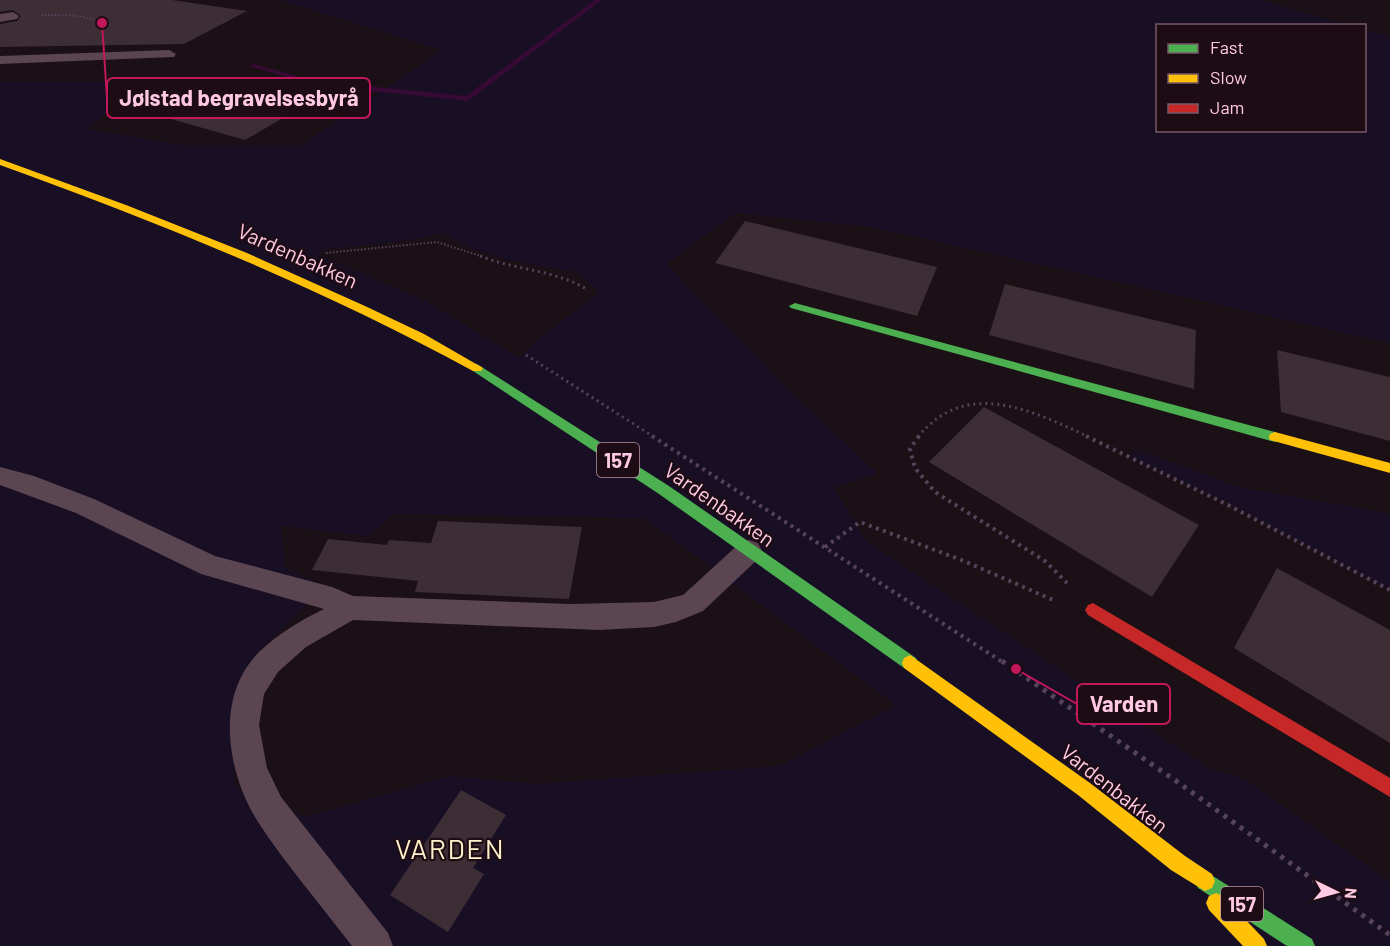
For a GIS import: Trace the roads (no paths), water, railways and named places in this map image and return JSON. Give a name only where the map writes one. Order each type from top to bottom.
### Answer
[{"type":"main road","name":"Vardenbakken","points":[[0,162],[110,201],[215,242],[353,302],[407,329],[524,398],[664,490],[952,692],[1084,789],[1178,863],[1305,946]]},
{"type":"main road","points":[[795,306],[1390,468]]},
{"type":"main road","points":[[1093,610],[1390,788]]},
{"type":"main road","name":"Vardenbakken","points":[[1178,863],[1257,946]]},
{"type":"lane","points":[[0,18],[14,16]]},
{"type":"lane","points":[[0,60],[169,54]]},
{"type":"lane","points":[[0,476],[86,506],[210,566],[332,599],[350,608],[582,616],[666,613],[684,609],[693,603],[749,551]]},
{"type":"lane","points":[[350,608],[296,638],[268,663],[250,690],[244,725],[251,770],[269,809],[375,946]]},
{"type":"waterway","points":[[253,66],[316,83],[468,99],[599,0]]},
{"type":"place","name":"Jølstad begravelsesbyrå","points":[[102,23]]},
{"type":"place","name":"Varden","points":[[1016,669]]},
{"type":"district","name":"VARDEN","points":[[450,848]]}]
